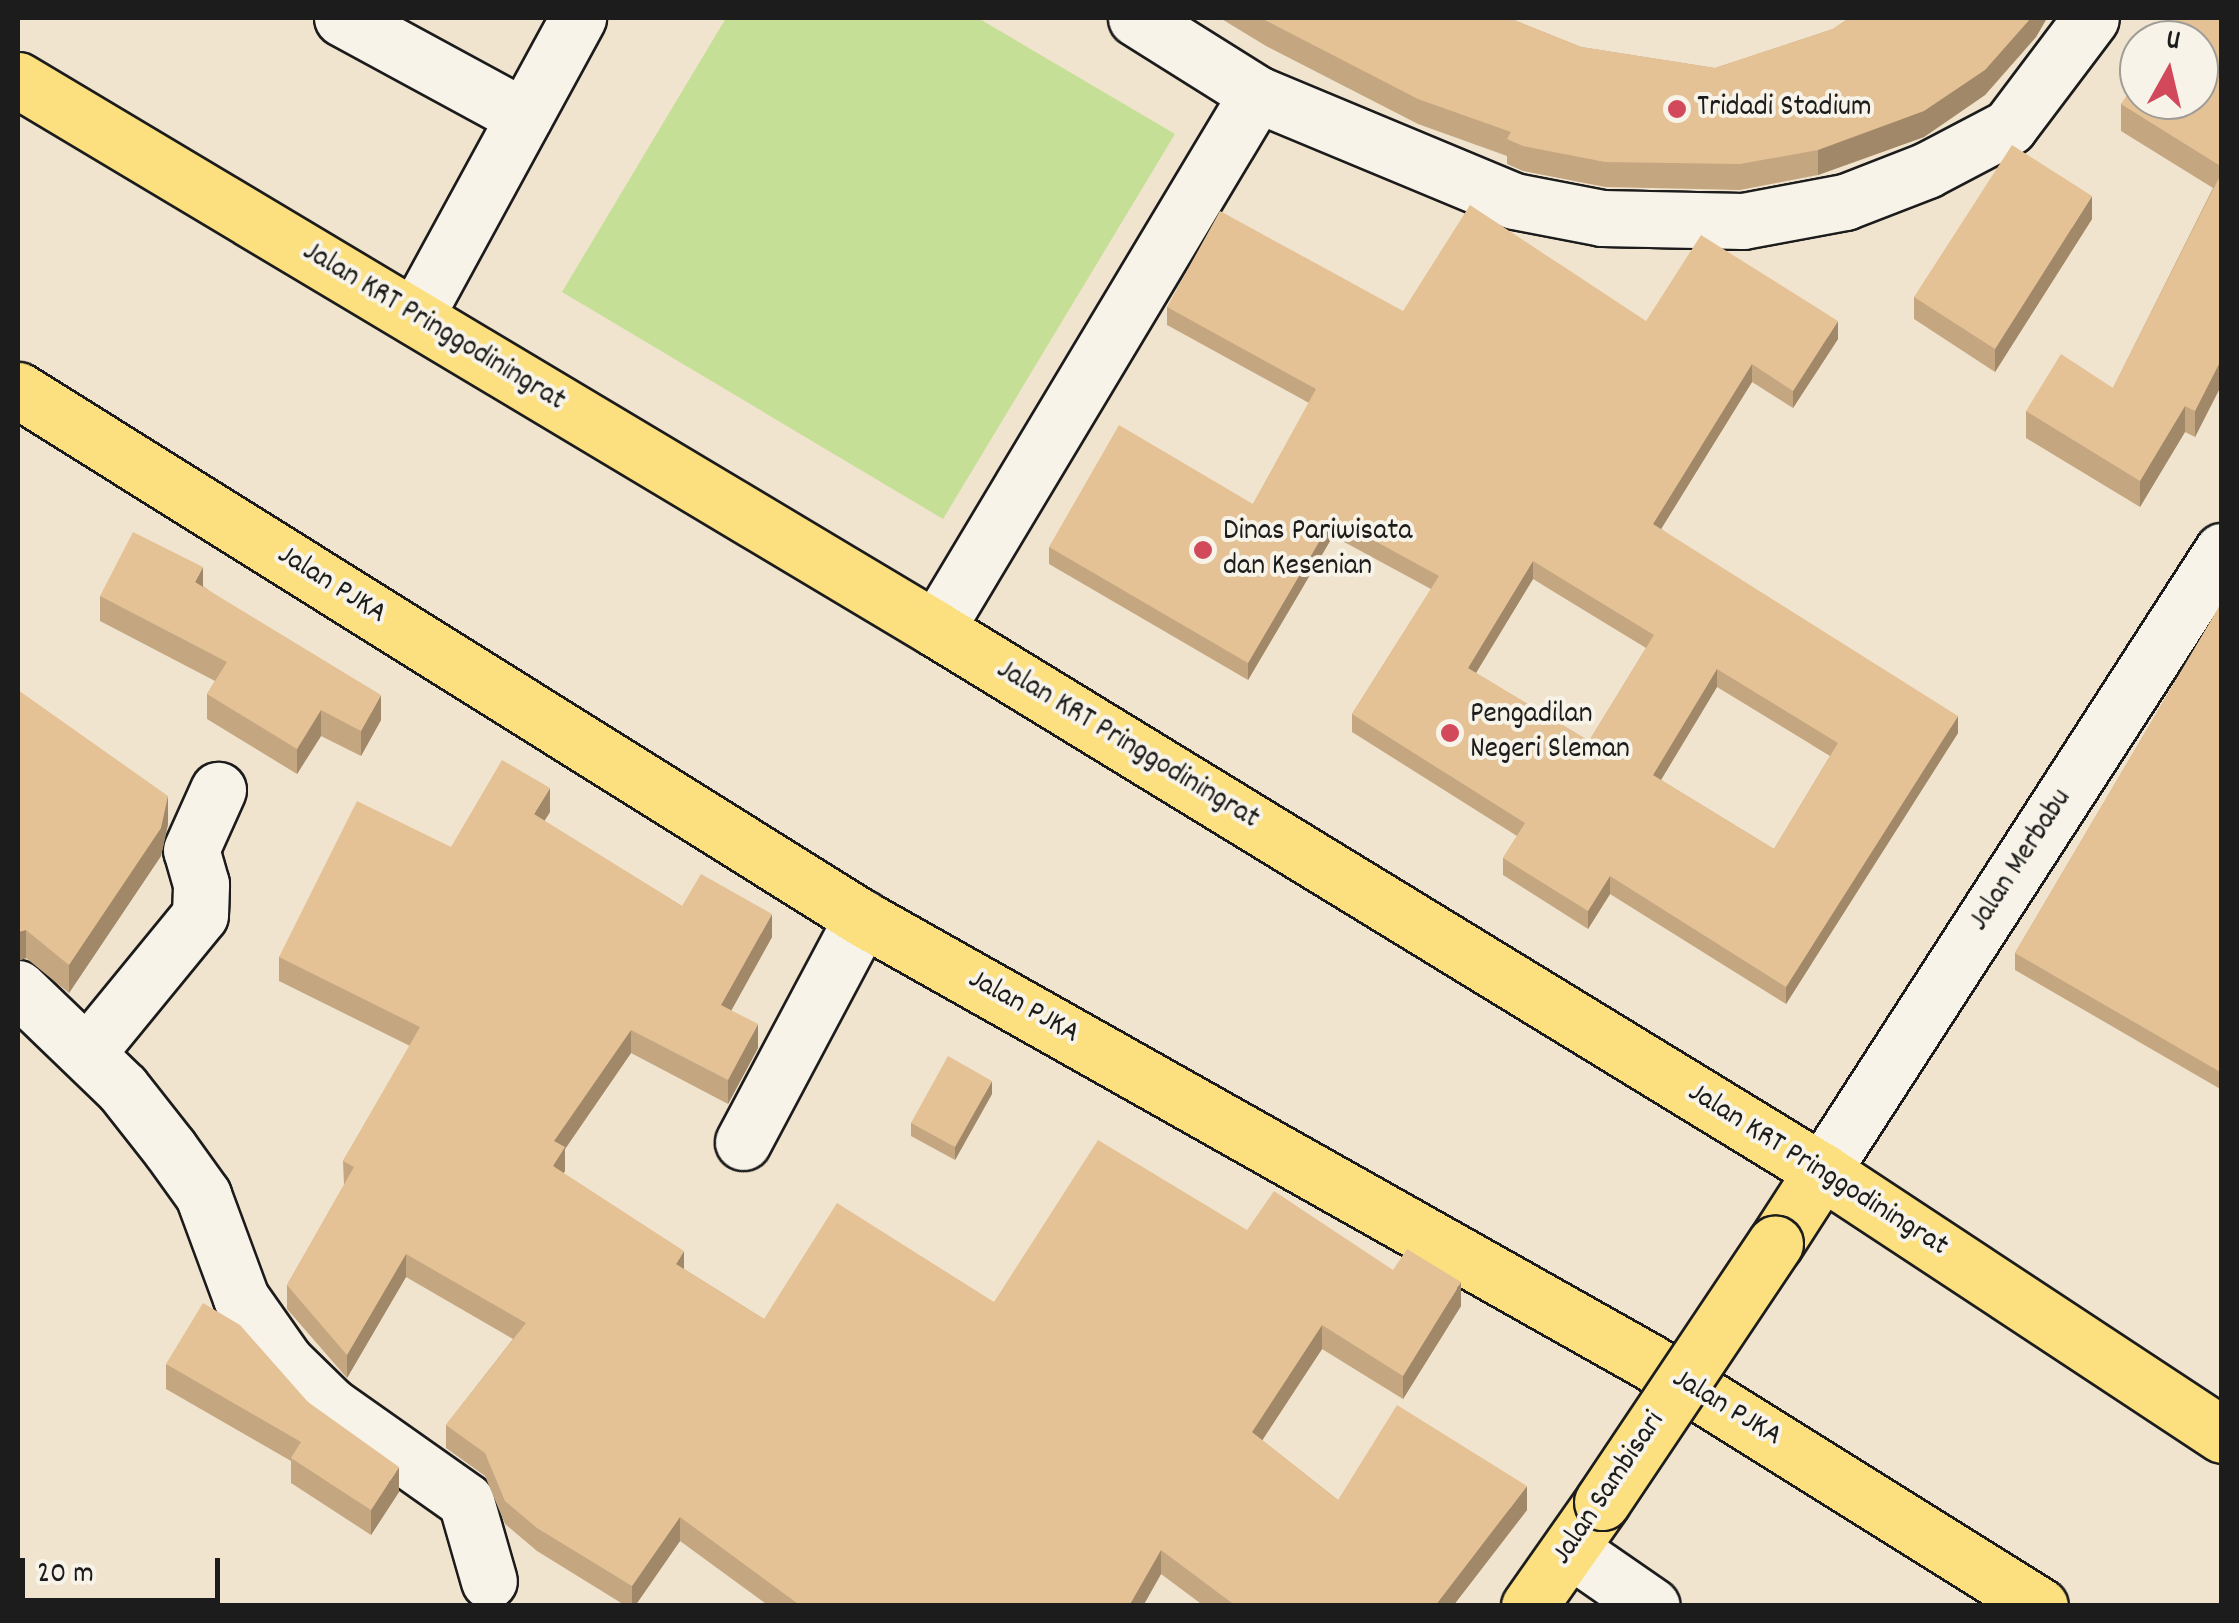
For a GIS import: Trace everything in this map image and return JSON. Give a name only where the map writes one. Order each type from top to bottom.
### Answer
[{"type":"main road","name":"Jalan KRT Pringgodiningrat","points":[[18,80],[936,629],[1822,1171],[2222,1435]]},
{"type":"main road","name":"Jalan PJKA","points":[[18,390],[862,918],[1662,1370],[2040,1606]]},
{"type":"main road","name":"Jalan Sambisari","points":[[1529,1606],[1571,1550],[1822,1171]]},
{"type":"street","points":[[342,18],[524,116]]},
{"type":"street","points":[[415,317],[578,18]]},
{"type":"street","points":[[1136,18],[1257,94],[1342,135],[1514,201],[1602,218],[1743,221],[1845,202],[1927,170],[2009,127],[2091,18]]},
{"type":"street","points":[[936,629],[1257,94]]},
{"type":"street","name":"Jalan Merbabu","points":[[1822,1171],[2222,551]]},
{"type":"street","points":[[87,1053],[200,915],[201,884],[191,850],[218,790]]},
{"type":"street","points":[[743,1142],[862,918]]},
{"type":"street","points":[[18,988],[122,1088],[202,1195],[242,1298],[286,1362],[330,1405],[466,1501],[493,1598]]},
{"type":"street","points":[[1571,1550],[1652,1606]]},
{"type":"green space","points":[[726,18],[978,18],[1175,134],[943,519],[562,292]]},
{"type":"building","name":"Tridadi Stadium","points":[[1261,18],[1509,18],[1581,47],[1715,68],[1833,29],[1849,18],[2031,18],[1985,70],[1924,111],[1818,150],[1740,164],[1605,162],[1523,146],[1507,139],[1511,132],[1418,99]]},
{"type":"building","points":[[2222,18],[2222,167],[2147,120],[2219,120],[2219,20],[2176,20]]},
{"type":"building","points":[[2012,145],[2092,196],[1995,349],[1914,297]]},
{"type":"building","points":[[2222,172],[2222,358],[2195,411],[2185,406],[2140,481],[2026,411],[2061,354],[2113,388]]},
{"type":"building","points":[[1470,205],[1646,321],[1701,235],[1838,321],[1793,391],[1752,364],[1653,524],[1958,716],[1786,987],[1610,876],[1588,911],[1503,858],[1525,823],[1352,714],[1439,576],[1333,518],[1248,663],[1049,547],[1119,425],[1253,504],[1316,389],[1167,307],[1220,211],[1403,311]],"holes":[[[1533,561],[1654,635],[1589,741],[1468,668]],[[1717,669],[1838,743],[1774,849],[1653,775]]]},
{"type":"building","points":[[133,532],[203,567],[195,582],[381,695],[361,731],[321,710],[297,749],[207,694],[227,662],[100,596]]},
{"type":"building","points":[[2222,602],[2222,1073],[2015,953]]},
{"type":"building","points":[[18,690],[168,796],[161,828],[69,965],[26,930],[18,932]]},
{"type":"building","points":[[502,760],[550,788],[534,814],[682,906],[701,874],[772,914],[721,1005],[758,1024],[728,1080],[631,1030],[554,1141],[565,1147],[553,1166],[684,1251],[676,1264],[764,1319],[837,1203],[994,1302],[1098,1140],[1247,1230],[1274,1191],[1393,1270],[1407,1249],[1461,1282],[1403,1376],[1322,1325],[1252,1432],[1338,1500],[1397,1405],[1527,1486],[1435,1606],[1236,1606],[1161,1550],[1129,1606],[801,1606],[680,1517],[632,1586],[537,1528],[505,1501],[485,1453],[446,1425],[526,1323],[406,1254],[347,1355],[287,1285],[354,1167],[343,1161],[420,1027],[279,957],[357,801],[451,847]]},
{"type":"building","points":[[948,1056],[992,1081],[955,1147],[911,1123]]},
{"type":"building","points":[[203,1303],[240,1325],[308,1402],[399,1467],[371,1510],[291,1458],[301,1442],[166,1364]]},
{"type":"place","name":"Tridadi Stadium","points":[[1677,109]]},
{"type":"place","name":"Dinas Pariwisata dan Kesenian","points":[[1203,550]]},
{"type":"place","name":"Pengadilan Negeri Sleman","points":[[1450,733]]}]
